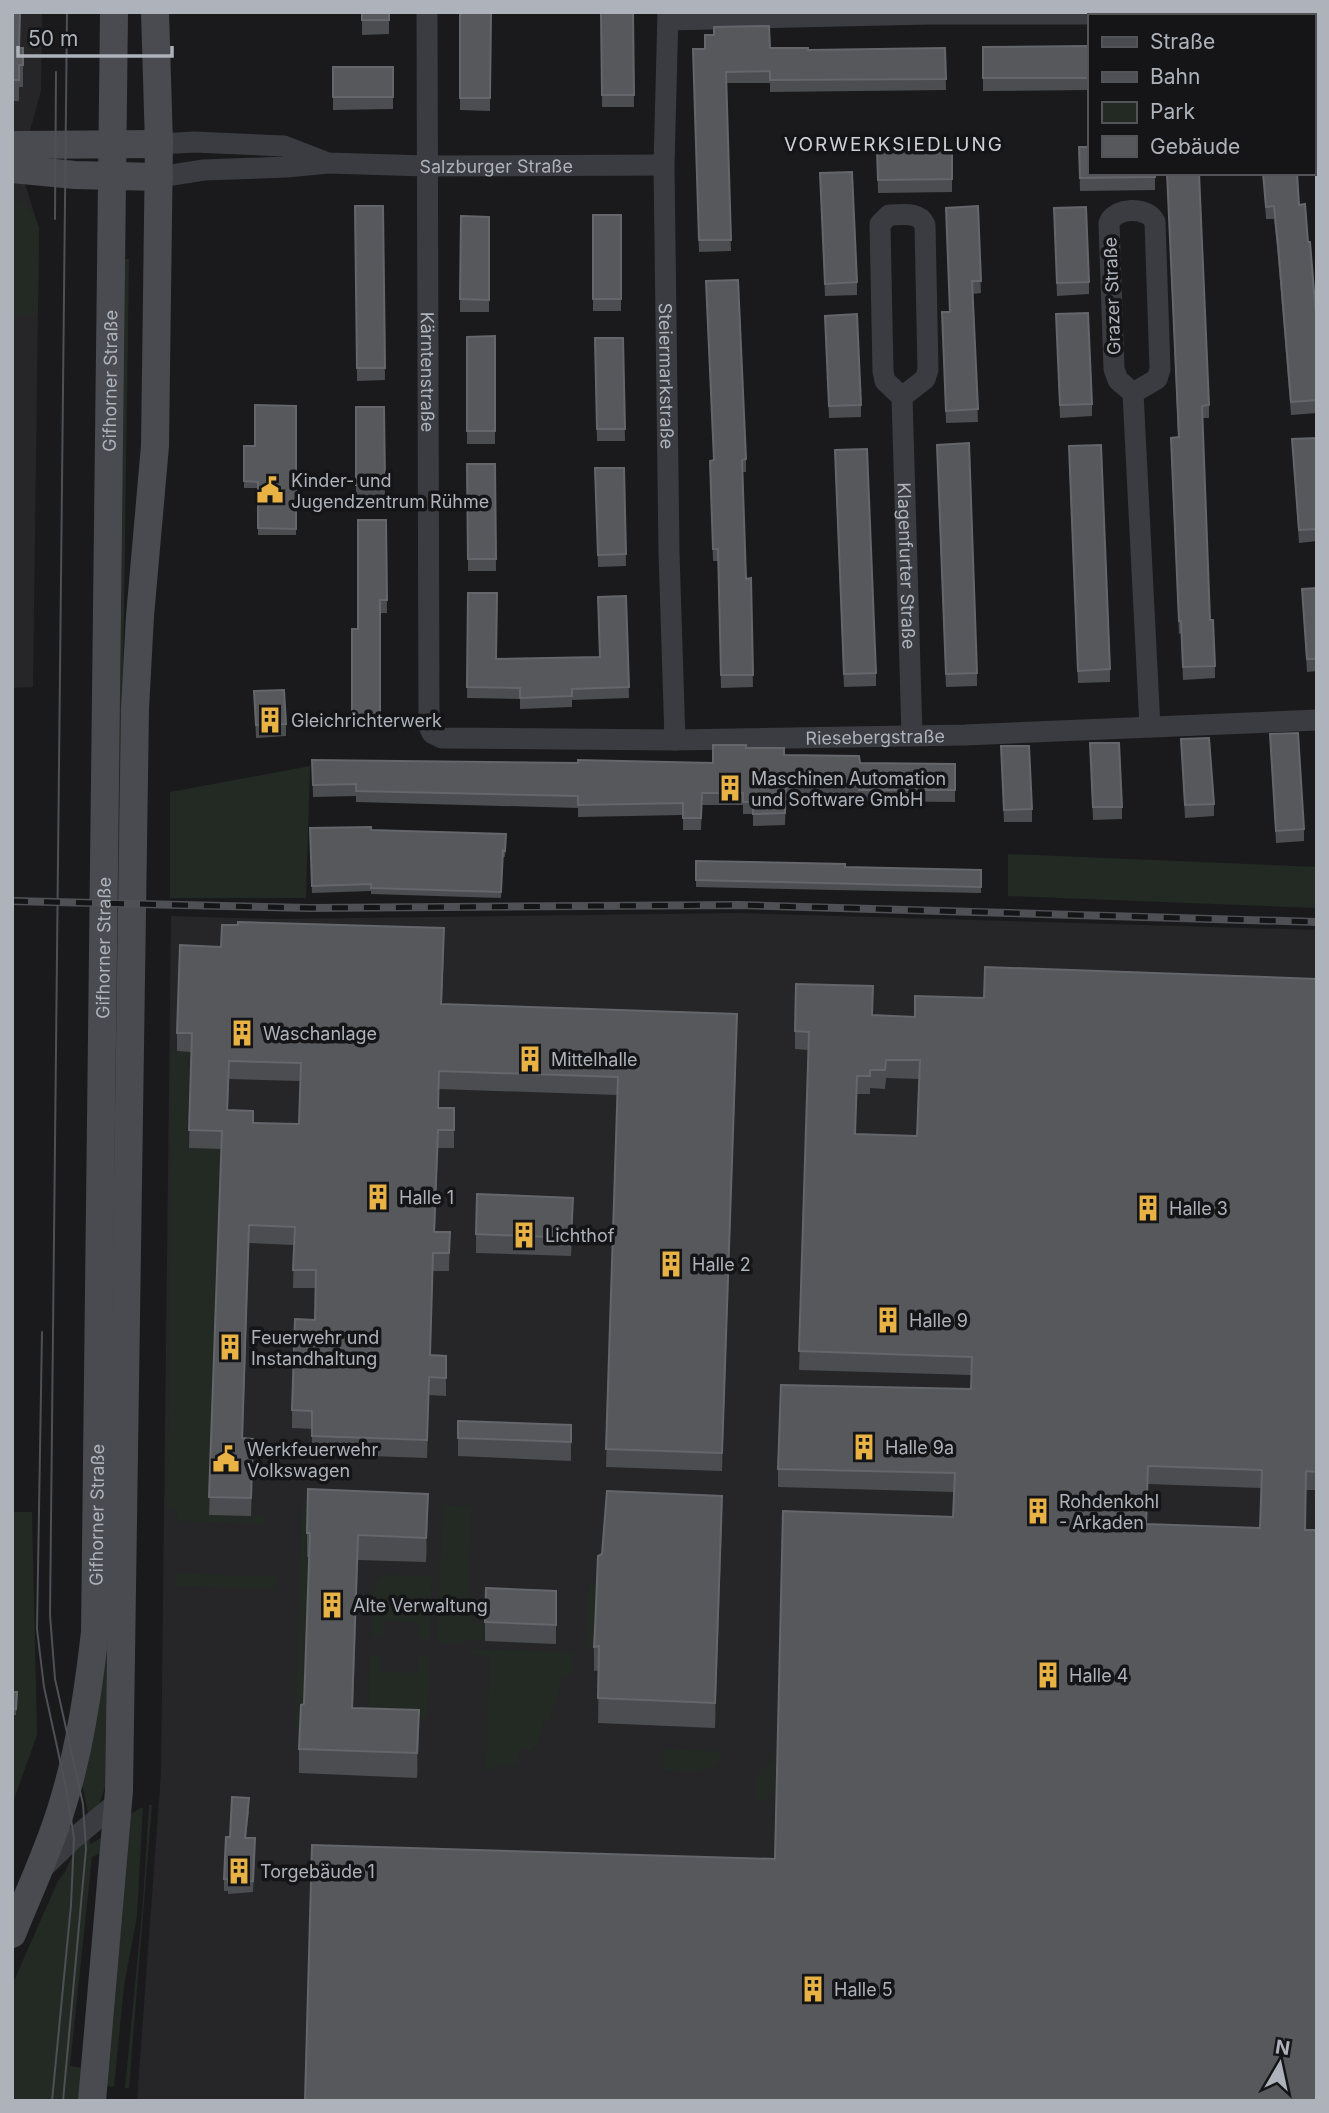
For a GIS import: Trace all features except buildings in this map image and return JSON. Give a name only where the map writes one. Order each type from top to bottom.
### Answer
[{"type":"main road","name":"Gifhorner Straße","points":[[12,1934],[60,1813],[87,1701],[95,1632],[114,12]]},
{"type":"main road","name":"Gifhorner Straße","points":[[92,2101],[118,1802],[123,1631],[135,709],[155,446],[159,144],[155,12]]},
{"type":"main road","points":[[12,145],[159,144]]},
{"type":"main road","points":[[12,169],[113,177],[159,177]]},
{"type":"street","name":"Kärntenstraße","points":[[427,12],[429,712],[432,733]]},
{"type":"street","points":[[669,16],[1317,14]]},
{"type":"street","name":"Steiermarkstraße","points":[[669,16],[664,165],[669,552],[675,740]]},
{"type":"street","name":"Salzburger Straße","points":[[159,144],[201,142],[284,146],[328,163]]},
{"type":"street","name":"Salzburger Straße","points":[[159,177],[204,170],[328,163],[426,166],[664,165]]},
{"type":"street","name":"Grazer Straße","points":[[1144,211],[1152,215],[1155,222],[1160,369],[1157,379],[1133,393],[1118,380],[1114,369],[1109,223],[1117,212],[1144,211]]},
{"type":"street","points":[[889,215],[916,215],[925,225],[928,370],[925,380],[902,397],[885,381],[883,371],[880,224],[889,215]]},
{"type":"street","points":[[1133,393],[1150,727]]},
{"type":"street","name":"Klagenfurter Straße","points":[[902,397],[912,735]]},
{"type":"street","name":"Riesebergstraße","points":[[432,733],[442,738],[675,740],[912,735],[1317,720]]},
{"type":"street","name":"Gifhorner Straße","points":[[36,1874],[118,1802]]},
{"type":"shaded area","points":[[12,12],[42,12],[41,91],[20,167],[39,229],[33,687],[12,688]]},
{"type":"shaded area","points":[[739,913],[1317,930],[1317,2101],[137,2101],[161,1773],[171,916],[277,919]]},
{"type":"green space","points":[[12,199],[30,210],[39,229],[38,315],[13,315]]},
{"type":"green space","points":[[124,259],[129,259],[120,898],[116,897]]},
{"type":"green space","points":[[310,766],[306,898],[170,898],[170,792]]},
{"type":"green space","points":[[1008,854],[1317,867],[1317,908],[1008,896]]},
{"type":"green space","points":[[119,911],[105,1787],[97,1812],[89,1819],[80,1774],[97,1721],[101,1684]]},
{"type":"green space","points":[[189,1051],[187,1148],[221,1150],[209,1514],[265,1516],[264,1524],[178,1521],[176,1509],[168,1510],[170,1052]]},
{"type":"green space","points":[[302,1502],[328,1502],[308,1512],[303,1728],[295,1728]]},
{"type":"green space","points":[[443,1505],[471,1507],[468,1607],[474,1607],[473,1623],[484,1624],[483,1640],[467,1639],[467,1643],[441,1643],[437,1638]]},
{"type":"green space","points":[[12,1512],[32,1512],[37,1735],[12,1805]]},
{"type":"green space","points":[[176,1573],[276,1577],[277,1589],[176,1586]]},
{"type":"green space","points":[[385,1575],[432,1576],[430,1638],[419,1638],[419,1622],[384,1621],[383,1637],[371,1637],[372,1593],[379,1579]]},
{"type":"green space","points":[[589,1583],[596,1583],[594,1648],[586,1648]]},
{"type":"green space","points":[[474,1649],[574,1652],[572,1675],[563,1675],[550,1721],[544,1721],[538,1744],[529,1752],[526,1748],[521,1749],[519,1761],[515,1765],[506,1764],[485,1771],[490,1657],[474,1655]]},
{"type":"green space","points":[[370,1656],[381,1656],[381,1672],[417,1673],[418,1657],[429,1657],[427,1718],[388,1718],[369,1707]]},
{"type":"green space","points":[[777,1748],[775,1792],[767,1795],[767,1801],[756,1800],[756,1777],[770,1763]]},
{"type":"green space","points":[[664,1749],[722,1753],[719,1761],[706,1770],[663,1770]]},
{"type":"green space","points":[[149,1805],[152,1805],[129,2088],[125,2088],[143,1901]]},
{"type":"green space","points":[[143,1807],[137,1916],[124,1986],[114,2087],[106,2086],[128,1815]]},
{"type":"green space","points":[[89,1819],[90,1844],[103,1837],[101,1853],[92,1857],[70,2066],[83,2068],[81,2101],[12,2101],[12,1985]]},
{"type":"tram line","points":[[63,2101],[86,1849],[83,1804],[55,1679],[50,1615],[67,12]]},
{"type":"tram line","points":[[55,219],[56,72]]},
{"type":"tram line","points":[[42,1332],[37,1629],[44,1687],[74,1838],[71,1905],[52,2101]]},
{"type":"railway","points":[[12,901],[310,908],[739,905],[1317,922]]},
{"type":"place","name":"Kinder- und Jugendzentrum Rühme","points":[[270,490]]},
{"type":"place","name":"Gleichrichterwerk","points":[[270,720]]},
{"type":"place","name":"Maschinen Automation und Software GmbH","points":[[730,788]]},
{"type":"place","name":"Waschanlage","points":[[242,1033]]},
{"type":"place","name":"Mittelhalle","points":[[530,1059]]},
{"type":"place","name":"Halle 1","points":[[378,1197]]},
{"type":"place","name":"Halle 3","points":[[1148,1208]]},
{"type":"place","name":"Lichthof","points":[[524,1235]]},
{"type":"place","name":"Halle 2","points":[[671,1264]]},
{"type":"place","name":"Halle 9","points":[[888,1320]]},
{"type":"place","name":"Feuerwehr und Instandhaltung","points":[[230,1347]]},
{"type":"place","name":"Halle 9a","points":[[864,1447]]},
{"type":"place","name":"Werkfeuerwehr Volkswagen","points":[[226,1459]]},
{"type":"place","name":"Rohdenkohl - Arkaden","points":[[1038,1511]]},
{"type":"place","name":"Alte Verwaltung","points":[[332,1605]]},
{"type":"place","name":"Halle 4","points":[[1048,1675]]},
{"type":"place","name":"Torgebäude 1","points":[[239,1871]]},
{"type":"place","name":"Halle 5","points":[[813,1989]]},
{"type":"district","name":"VORWERKSIEDLUNG","points":[[894,144]]}]
